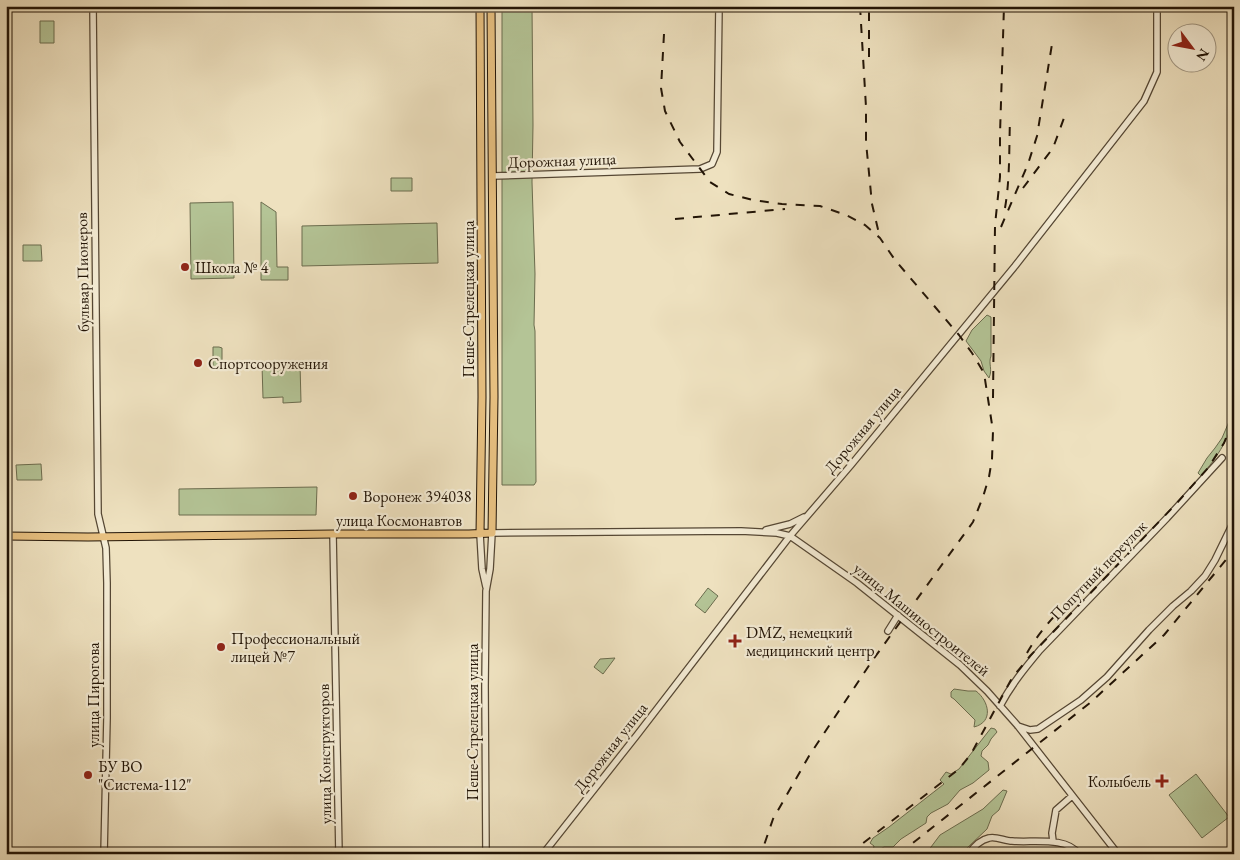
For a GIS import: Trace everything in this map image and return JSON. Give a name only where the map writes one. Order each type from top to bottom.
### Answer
[{"type":"main road","name":"Пеше-Стрелецкая улица","points":[[480,6],[482,397],[480,534]]},
{"type":"main road","name":"Пеше-Стрелецкая улица","points":[[491,6],[494,407],[492,533]]},
{"type":"main road","name":"улица Космонавтов","points":[[6,536],[103,537],[492,533]]},
{"type":"street","name":"бульвар Пионеров","points":[[92,6],[98,514],[103,537]]},
{"type":"street","name":"Дорожная улица","points":[[492,176],[700,169],[712,164],[717,152],[719,6]]},
{"type":"street","name":"Дорожная улица","points":[[543,854],[632,742],[790,536],[1015,266],[1144,101],[1157,72],[1157,6]]},
{"type":"street","name":"Попутный переулок","points":[[1000,706],[1007,692],[1040,650],[1222,458]]},
{"type":"street","points":[[761,531],[790,524],[808,514]]},
{"type":"street","points":[[1018,726],[1030,730],[1038,729],[1080,700],[1107,676],[1149,630],[1173,606],[1192,591],[1215,560],[1234,521]]},
{"type":"street","name":"улица Космонавтов","points":[[492,533],[761,531],[790,536]]},
{"type":"street","name":"Пеше-Стрелецкая улица","points":[[486,854],[486,591],[490,569],[492,533]]},
{"type":"street","name":"улица Конструкторов","points":[[333,534],[339,854]]},
{"type":"street","name":"Пеше-Стрелецкая улица","points":[[480,534],[482,569],[486,591]]},
{"type":"street","name":"улица Машиностроителей","points":[[790,536],[850,578],[898,615],[960,665],[987,691],[1018,726],[1118,854]]},
{"type":"street","name":"улица Пирогова","points":[[103,537],[106,548],[107,700],[104,854]]},
{"type":"street","points":[[888,631],[898,615]]},
{"type":"street","points":[[1053,842],[1052,833],[1056,810],[1072,796]]},
{"type":"street","points":[[969,854],[975,845],[990,837],[1011,841],[1064,844],[1079,854]]},
{"type":"green space","points":[[502,6],[532,6],[536,482],[534,485],[502,485]]},
{"type":"green space","points":[[40,21],[54,21],[54,43],[40,43]]},
{"type":"green space","points":[[391,178],[412,178],[412,191],[391,191]]},
{"type":"green space","points":[[233,202],[234,278],[191,279],[190,203]]},
{"type":"green space","points":[[261,202],[276,212],[277,267],[288,267],[288,280],[261,280]]},
{"type":"green space","points":[[437,223],[438,263],[302,266],[302,226]]},
{"type":"green space","points":[[23,245],[41,245],[42,261],[23,261]]},
{"type":"green space","points":[[987,315],[991,317],[991,372],[989,378],[984,371],[981,361],[966,341],[972,330]]},
{"type":"green space","points":[[213,347],[222,348],[222,362],[213,371]]},
{"type":"green space","points":[[300,364],[301,402],[283,403],[283,397],[263,398],[262,365]]},
{"type":"green space","points":[[1234,410],[1228,437],[1201,476],[1198,473],[1222,438]]},
{"type":"green space","points":[[41,464],[42,480],[17,480],[16,465]]},
{"type":"green space","points":[[317,487],[316,515],[179,515],[179,489]]},
{"type":"green space","points":[[708,588],[718,596],[705,613],[695,605]]},
{"type":"green space","points":[[615,658],[603,674],[594,667],[600,659]]},
{"type":"green space","points":[[954,689],[976,691],[980,695],[986,705],[987,716],[985,721],[974,727],[975,720],[951,697],[951,692]]},
{"type":"green space","points":[[991,728],[997,732],[982,751],[981,756],[988,762],[989,770],[973,783],[960,790],[948,804],[931,813],[927,817],[926,823],[901,839],[893,847],[884,847],[873,851],[874,846],[870,843],[873,838],[944,784],[940,780],[946,772],[951,774],[959,769]]},
{"type":"green space","points":[[1196,774],[1229,817],[1202,838],[1169,795]]},
{"type":"green space","points":[[1003,790],[1007,791],[999,810],[992,816],[987,829],[960,854],[920,854],[928,851],[940,835],[983,809]]},
{"type":"railway","points":[[860,6],[866,107],[866,142],[872,204],[880,238]]},
{"type":"railway","points":[[869,6],[869,57]]},
{"type":"railway","points":[[993,398],[995,225],[1000,177],[1004,6]]},
{"type":"railway","points":[[664,34],[661,88],[665,111],[680,142],[710,182],[729,194],[753,200],[820,206],[846,215],[865,225],[880,238],[895,260],[959,335],[984,373],[993,431],[989,477],[973,522],[872,661],[809,756],[773,819],[761,854]]},
{"type":"railway","points":[[1001,227],[1028,164],[1037,136],[1053,38]]},
{"type":"railway","points":[[1023,188],[1053,148],[1064,118]]},
{"type":"railway","points":[[1005,208],[1009,175],[1010,119]]},
{"type":"railway","points":[[675,219],[785,209]]},
{"type":"railway","points":[[849,854],[959,769],[971,754],[1012,678],[1030,656],[1176,504],[1208,468],[1224,443],[1234,418]]},
{"type":"railway","points":[[899,854],[1091,702],[1164,635],[1234,550]]},
{"type":"railway","points":[[1027,653],[1049,622],[1095,577]]},
{"type":"place","name":"Школа № 4","points":[[185,267]]},
{"type":"place","name":"Спортсооружения","points":[[198,363]]},
{"type":"place","name":"Воронеж 394038","points":[[353,496]]},
{"type":"place","name":"DMZ, немецкий медицинский центр","points":[[735,641]]},
{"type":"place","name":"Профессиональный лицей №7","points":[[221,647]]},
{"type":"place","name":"БУ ВО \"Система-112\"","points":[[88,775]]},
{"type":"place","name":"Колыбель","points":[[1162,781]]}]
